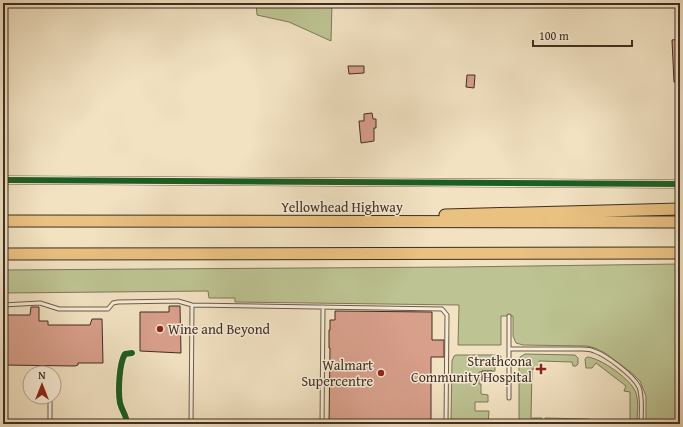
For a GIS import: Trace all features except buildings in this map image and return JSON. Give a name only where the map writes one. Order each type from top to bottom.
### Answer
[{"type":"highway","points":[[318,222],[380,216],[680,209]]},
{"type":"highway","name":"Yellowhead Highway","points":[[3,221],[680,222]]},
{"type":"highway","points":[[3,254],[680,253]]},
{"type":"street","points":[[3,180],[680,184]]},
{"type":"lane","points":[[3,305],[40,303],[59,309],[108,309],[114,303],[118,302],[178,301],[192,305],[436,308],[444,311],[447,315],[446,424]]},
{"type":"lane","points":[[191,424],[192,305]]},
{"type":"lane","points":[[322,307],[322,424]]},
{"type":"lane","points":[[509,316],[509,398]]},
{"type":"lane","points":[[509,349],[582,349],[593,350],[604,356],[634,379],[639,388],[641,398],[640,424]]},
{"type":"lane","points":[[50,405],[50,424]]},
{"type":"green space","points":[[256,3],[332,3],[331,41],[289,22],[257,15]]},
{"type":"green space","points":[[680,264],[680,424],[646,424],[646,396],[640,381],[605,353],[595,348],[587,346],[523,345],[516,343],[513,336],[513,316],[501,316],[501,345],[458,345],[459,305],[235,302],[235,298],[209,298],[208,291],[3,293],[3,270]]},
{"type":"green space","points":[[525,354],[575,355],[578,358],[578,364],[576,366],[573,366],[572,362],[539,361],[539,369],[532,369],[531,418],[542,418],[543,424],[519,424],[519,360],[520,357]]},
{"type":"green space","points":[[456,355],[501,356],[501,359],[495,360],[495,371],[479,372],[481,394],[488,395],[488,402],[475,402],[475,411],[489,411],[488,424],[451,424],[452,361]]},
{"type":"green space","points":[[587,357],[593,358],[608,365],[629,382],[636,393],[638,408],[637,424],[630,424],[630,392],[624,391],[626,386],[596,363],[592,368],[586,368],[585,359]]},
{"type":"green space","points":[[545,418],[589,419],[589,424],[544,424]]},
{"type":"cycle path","points":[[3,180],[680,184]]},
{"type":"cycle path","points":[[127,424],[120,403],[119,392],[121,364],[125,354],[132,353]]},
{"type":"place","name":"Wine and Beyond","points":[[160,329]]},
{"type":"place","name":"Strathcona Community Hospital","points":[[541,369]]},
{"type":"place","name":"Walmart Supercentre","points":[[381,373]]}]
